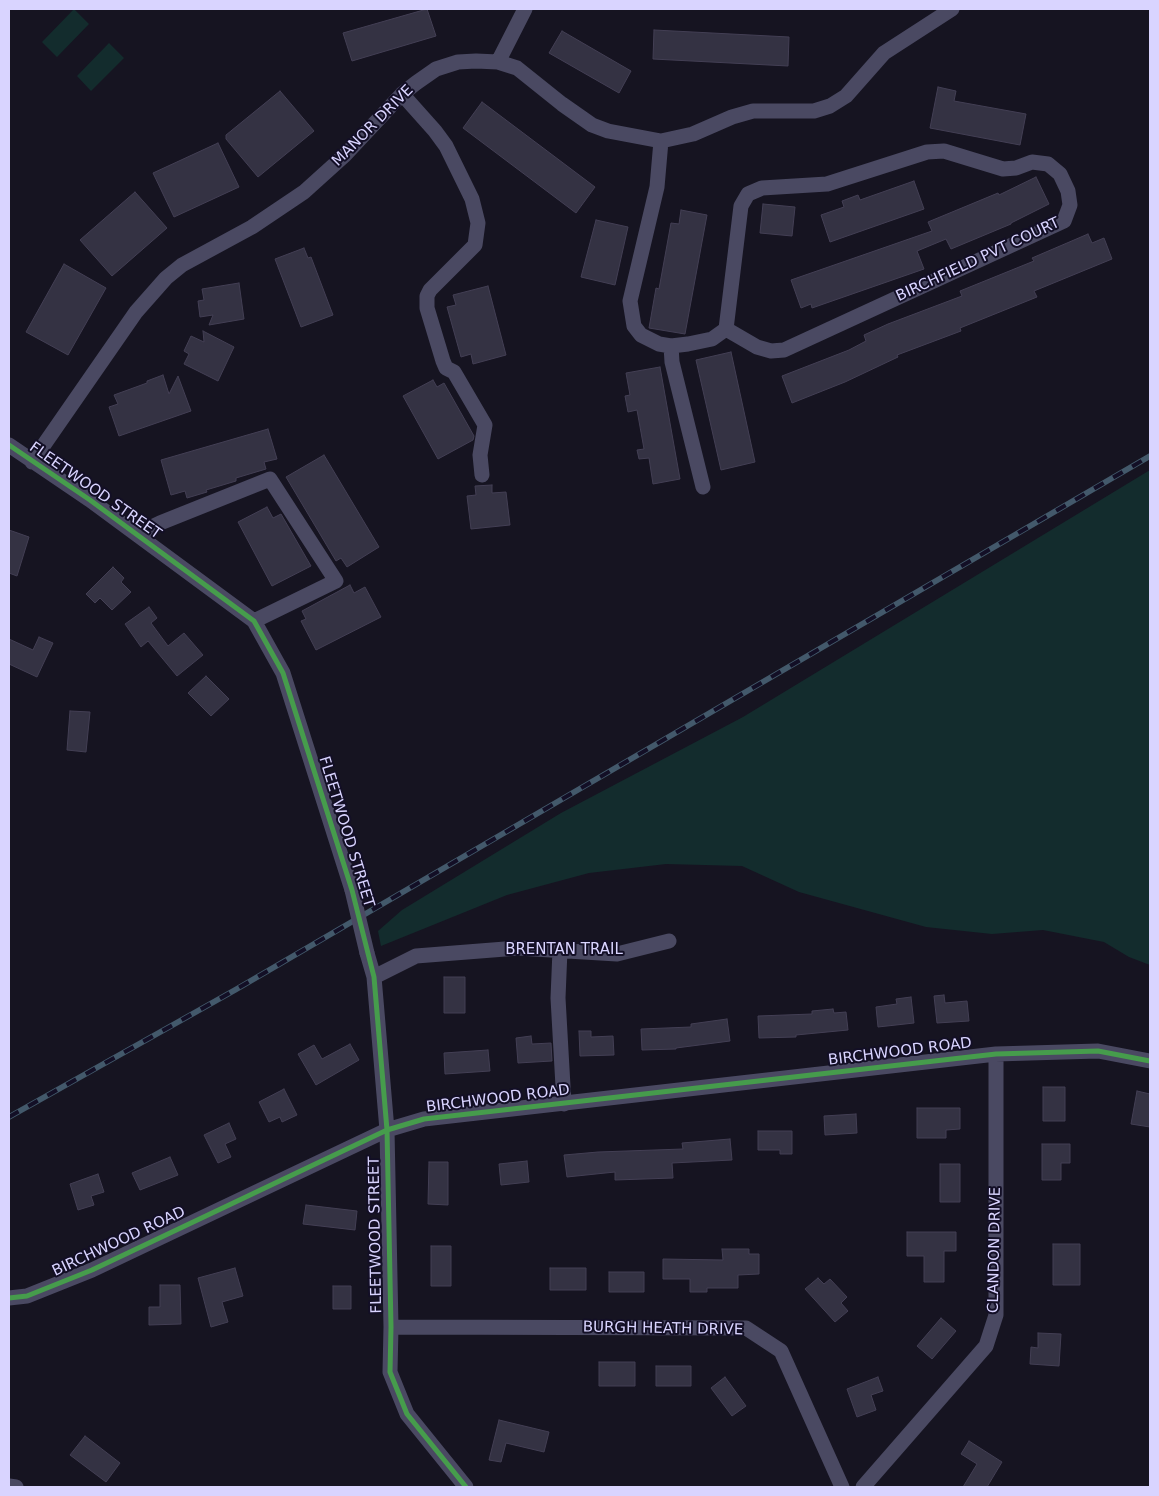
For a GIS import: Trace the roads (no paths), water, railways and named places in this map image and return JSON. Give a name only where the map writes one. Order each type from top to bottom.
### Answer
[{"type":"street","points":[[498,62],[525,9]]},
{"type":"street","name":"MANOR DRIVE","points":[[32,462],[136,312],[166,278],[182,265],[252,226],[304,192],[345,155],[402,94],[436,70],[458,62],[498,62],[517,68],[592,125],[608,132],[661,141],[693,134],[752,112],[814,112],[830,106],[846,96],[884,53],[952,9]]},
{"type":"street","points":[[402,94],[446,146],[472,198],[478,223],[475,245],[430,290],[427,296],[427,308],[446,368],[454,372],[485,425],[480,455],[482,475]]},
{"type":"street","points":[[661,141],[657,186],[630,301],[634,326],[641,335],[659,344],[671,346],[712,339],[726,329]]},
{"type":"street","name":"BIRCHFIELD PVT COURT","points":[[944,151],[1003,169],[1016,168],[1032,162],[1048,164],[1060,174],[1068,191],[1070,205],[1064,221],[784,350],[771,351],[757,346],[726,329],[741,206],[748,194],[762,188],[827,184],[927,152],[944,151]]},
{"type":"street","points":[[671,346],[672,362],[702,487]]},
{"type":"street","name":"FLEETWOOD STREET","points":[[9,445],[90,500],[254,622],[283,673],[352,890],[374,977],[387,1130],[391,1327],[390,1372],[406,1414],[466,1487]]},
{"type":"street","points":[[137,534],[160,523],[270,480],[336,582],[254,622]]},
{"type":"street","name":"BRENTAN TRAIL","points":[[374,977],[416,956],[518,948],[618,954],[669,941]]},
{"type":"street","points":[[560,950],[558,998],[564,1104]]},
{"type":"street","points":[[996,1054],[1098,1051],[1150,1062]]},
{"type":"street","name":"BIRCHWOOD ROAD","points":[[9,1298],[27,1296],[92,1270],[387,1130],[424,1119],[996,1054]]},
{"type":"street","name":"CLANDON DRIVE","points":[[862,1487],[986,1346],[996,1315],[996,1054]]},
{"type":"street","name":"BURGH HEATH DRIVE","points":[[391,1327],[746,1328],[781,1351],[842,1487]]},
{"type":"street","points":[[9,1486],[16,1487]]},
{"type":"railway","points":[[9,1117],[235,990],[1150,456]]}]
